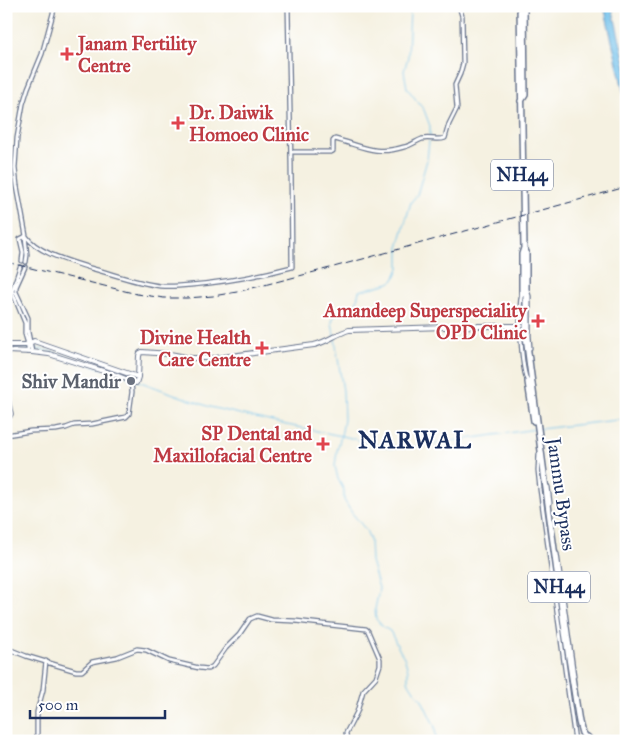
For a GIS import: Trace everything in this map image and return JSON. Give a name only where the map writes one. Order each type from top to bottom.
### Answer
[{"type":"highway","name":"Jammu Bypass","points":[[521,101],[525,95],[523,6]]},
{"type":"highway","name":"Jammu Bypass","points":[[523,6],[521,101],[524,248],[526,252],[526,336],[566,656],[581,741]]},
{"type":"highway","name":"Jammu Bypass","points":[[522,293],[522,254],[524,248]]},
{"type":"highway","name":"Jammu Bypass","points":[[540,455],[579,722],[583,735],[588,741]]},
{"type":"main road","points":[[136,380],[141,352],[191,358],[217,358],[314,345],[352,330],[521,326]]},
{"type":"main road","points":[[30,348],[34,341],[136,380]]},
{"type":"main road","points":[[6,345],[24,345],[49,354],[98,366],[116,375],[136,380]]},
{"type":"main road","points":[[6,351],[30,348]]},
{"type":"street","points":[[55,6],[44,47],[23,104],[18,138],[15,168],[25,236],[37,246],[64,260],[132,281],[160,286],[223,282],[292,267],[288,6]]},
{"type":"street","points":[[291,152],[332,152],[335,139],[379,151],[402,148],[422,139],[440,140],[445,138],[457,108],[455,85],[463,63],[462,16],[459,6]]},
{"type":"street","points":[[24,262],[20,240],[25,236]]},
{"type":"street","points":[[22,267],[12,291],[24,314],[25,336],[30,348]]},
{"type":"street","points":[[522,293],[521,326],[524,371],[525,377],[530,380]]},
{"type":"street","points":[[6,435],[56,430],[127,416],[136,380]]},
{"type":"street","points":[[6,389],[12,414],[6,416]]},
{"type":"street","points":[[540,455],[538,470],[540,489],[575,741]]},
{"type":"street","points":[[540,455],[545,464],[548,482],[582,727],[592,741]]},
{"type":"street","points":[[6,648],[78,672],[82,671],[92,662],[117,657],[137,649],[146,650],[169,661],[208,669],[239,635],[250,619],[257,616],[272,620],[366,629],[380,659],[380,665],[376,677],[362,692],[357,712],[346,733],[347,741]]},
{"type":"street","points":[[37,741],[36,716],[43,690],[46,662]]},
{"type":"water","points":[[604,6],[612,6],[626,67],[626,103]]},
{"type":"waterway","points":[[409,6],[408,57],[404,71],[407,88],[424,110],[430,126],[430,137]]},
{"type":"waterway","points":[[334,335],[333,318],[343,309],[355,309],[359,291],[394,280],[399,268],[399,244],[411,202],[417,195],[427,160],[429,141]]},
{"type":"waterway","points":[[335,339],[343,391],[344,420],[335,466],[338,479],[344,490],[344,500],[366,530],[370,540],[371,561],[379,588],[375,609],[376,619],[383,627],[390,631],[404,657],[408,670],[408,681],[421,698],[435,727],[436,741]]},
{"type":"waterway","points":[[6,348],[50,351],[103,369]]},
{"type":"waterway","points":[[124,376],[210,407],[389,448],[404,448],[536,429]]},
{"type":"waterway","points":[[540,429],[626,419]]},
{"type":"railway","points":[[6,262],[137,294],[164,298],[213,296],[237,292],[330,268],[626,187]]},
{"type":"place","name":"Janam Fertility Centre","points":[[67,54]]},
{"type":"place","name":"Dr. Daiwik Homoeo Clinic","points":[[178,123]]},
{"type":"place","name":"Amandeep Superspeciality OPD Clinic","points":[[538,321]]},
{"type":"place","name":"Divine Health Care Centre","points":[[262,348]]},
{"type":"place","name":"Shiv Mandir","points":[[131,381]]},
{"type":"place","name":"SP Dental and Maxillofacial Centre","points":[[323,444]]},
{"type":"district","name":"NARWAL","points":[[415,440]]}]
